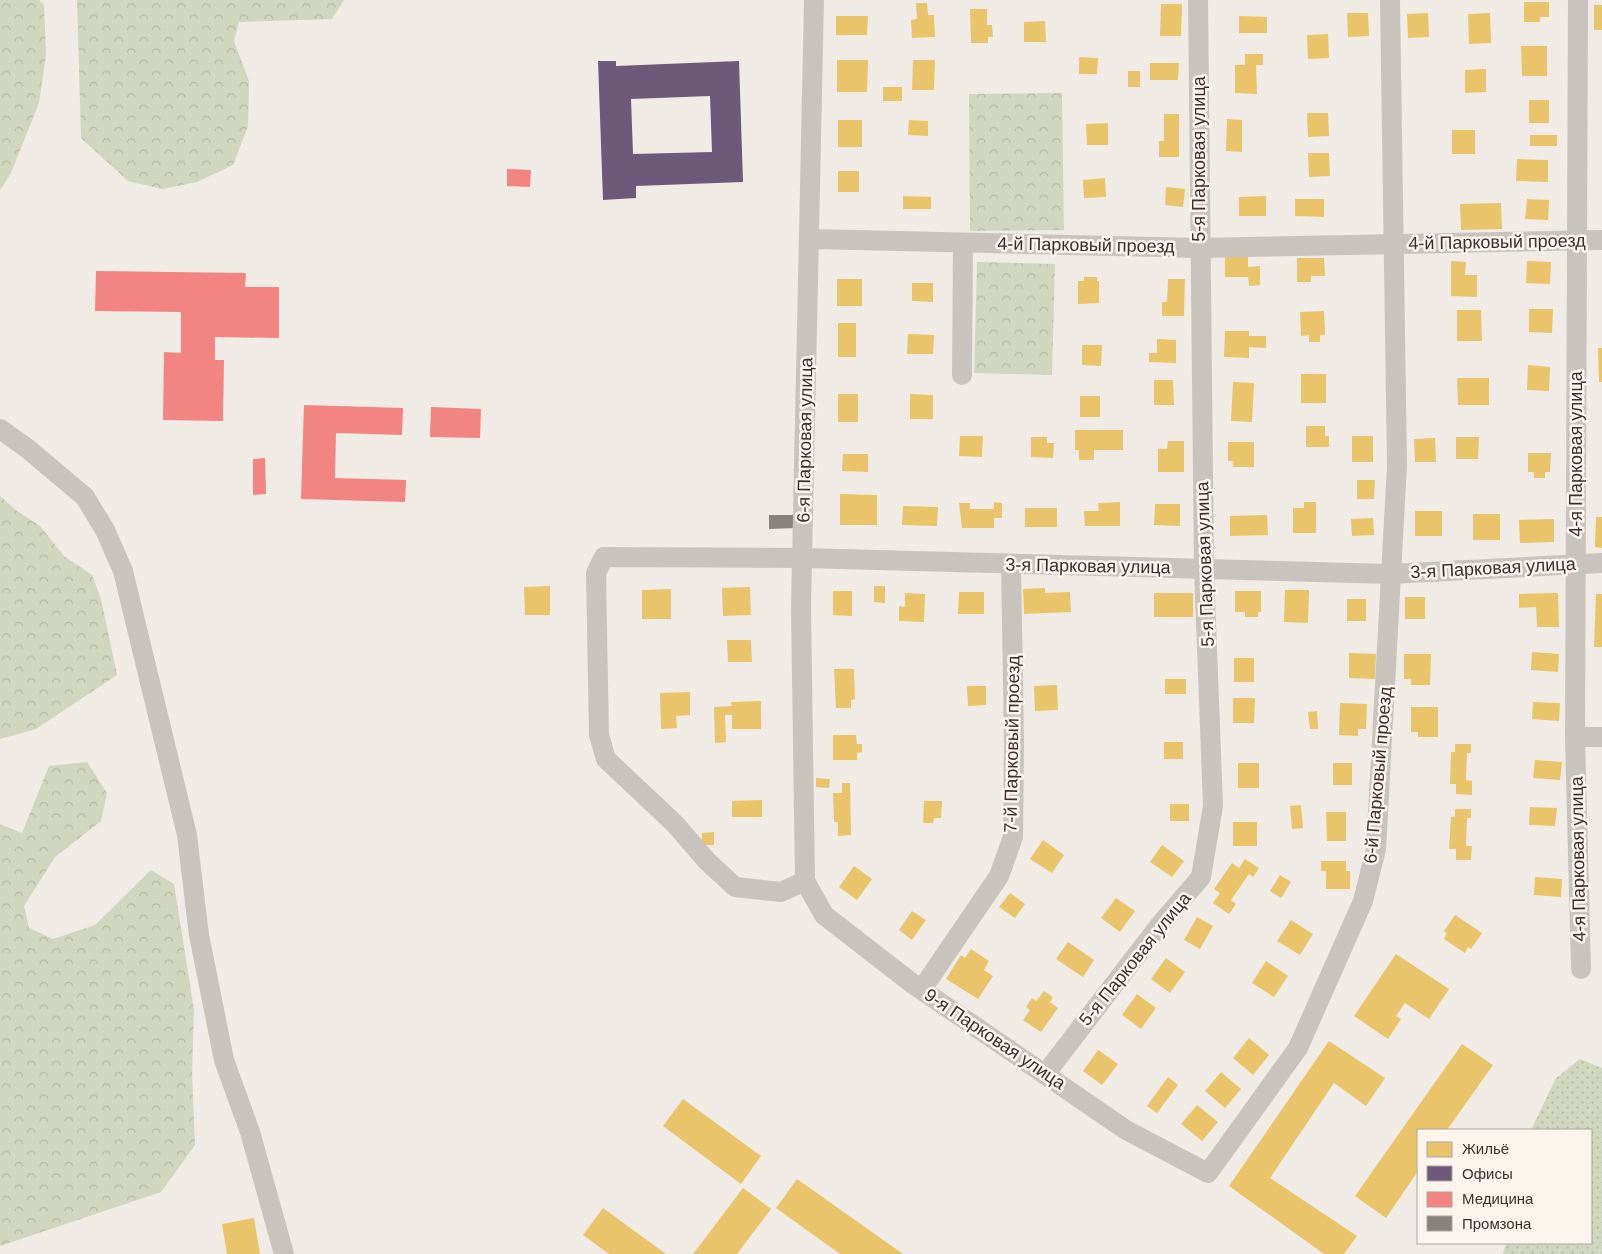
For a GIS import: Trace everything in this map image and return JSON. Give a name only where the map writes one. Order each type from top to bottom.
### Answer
[{"type":"street","name":"6-я Парковая улица","points":[[805,881],[802,558],[814,0]]},
{"type":"street","name":"5-я Парковая улица","points":[[1046,1073],[1158,926],[1201,877],[1213,806],[1204,568],[1199,248],[1198,0]]},
{"type":"street","name":"4-й Парковый проезд","points":[[1390,0],[1392,245],[1397,465],[1390,574]]},
{"type":"street","name":"4-я Парковая улица","points":[[1578,0],[1575,737],[1581,969]]},
{"type":"street","name":"4-й Парковый проезд","points":[[810,240],[1199,248],[1602,240]]},
{"type":"street","points":[[962,375],[964,243]]},
{"type":"street","points":[[0,429],[28,449],[85,498],[105,530],[123,571],[187,835],[199,935],[224,1060],[250,1132],[284,1254]]},
{"type":"street","name":"3-я Парковая улица","points":[[805,881],[781,892],[735,887],[707,861],[675,824],[606,759],[599,735],[596,573],[604,557],[802,558],[1390,574],[1602,563]]},
{"type":"street","name":"7-й Парковый проезд","points":[[922,989],[999,876],[1013,837],[1014,742],[1010,564]]},
{"type":"street","name":"6-й Парковый проезд","points":[[1208,1173],[1298,1048],[1363,901],[1376,849],[1390,574]]},
{"type":"street","points":[[1575,737],[1602,737]]},
{"type":"street","name":"9-я Парковая улица","points":[[805,881],[824,915],[922,989],[1126,1130],[1208,1173]]},
{"type":"green space","points":[[0,0],[39,0],[44,5],[46,55],[39,103],[11,173],[0,190]]},
{"type":"green space","points":[[77,0],[344,0],[332,19],[239,22],[234,41],[249,81],[248,126],[233,165],[197,182],[162,189],[128,181],[81,138]]},
{"type":"green space","points":[[1062,93],[1064,230],[970,231],[969,94]]},
{"type":"green space","points":[[977,262],[1055,264],[1052,375],[974,373]]},
{"type":"green space","points":[[0,496],[17,511],[40,526],[64,556],[92,575],[101,599],[117,675],[36,729],[0,739]]},
{"type":"green space","points":[[87,762],[107,793],[101,821],[55,857],[24,906],[29,928],[53,939],[95,925],[151,870],[174,884],[194,1010],[192,1074],[195,1145],[161,1192],[0,1246],[0,824],[22,833],[49,766]]},
{"type":"green space","points":[[1580,1059],[1602,1068],[1602,1254],[1503,1254],[1506,1244],[1592,1244],[1592,1129],[1531,1129],[1556,1078]]},
{"type":"building: Жильё","points":[[1524,2],[1549,2],[1549,17],[1540,17],[1540,22],[1524,22]]},
{"type":"building: Жильё","points":[[916,3],[927,3],[928,15],[934,15],[935,37],[912,38],[911,20],[917,19]]},
{"type":"building: Жильё","points":[[1161,4],[1182,4],[1181,36],[1160,36]]},
{"type":"building: Жильё","points":[[1594,5],[1602,5],[1602,30],[1594,30]]},
{"type":"building: Жильё","points":[[970,9],[987,9],[987,25],[992,25],[993,37],[988,37],[988,43],[971,43]]},
{"type":"building: Жильё","points":[[1347,13],[1368,13],[1369,36],[1348,37]]},
{"type":"building: Жильё","points":[[1428,13],[1429,37],[1408,38],[1407,14]]},
{"type":"building: Жильё","points":[[1490,13],[1491,43],[1469,44],[1468,14]]},
{"type":"building: Жильё","points":[[836,16],[868,16],[867,35],[836,35]]},
{"type":"building: Жильё","points":[[1239,16],[1267,17],[1267,33],[1239,33]]},
{"type":"building: Жильё","points":[[1045,21],[1046,42],[1024,42],[1024,22]]},
{"type":"building: Жильё","points":[[1328,34],[1329,58],[1308,59],[1307,35]]},
{"type":"building: Жильё","points":[[1521,46],[1547,46],[1547,76],[1522,76]]},
{"type":"building: Жильё","points":[[1245,54],[1263,54],[1263,65],[1256,65],[1257,94],[1235,93],[1235,65],[1245,65]]},
{"type":"building: Жильё","points":[[1079,57],[1098,58],[1097,74],[1079,74]]},
{"type":"building: Жильё","points":[[837,60],[868,60],[867,92],[837,92]]},
{"type":"building: Жильё","points":[[913,60],[935,60],[934,90],[912,90]]},
{"type":"building: Жильё","points":[[1150,63],[1179,63],[1178,80],[1150,80]]},
{"type":"building: Жильё","points":[[1486,69],[1486,92],[1465,93],[1465,70]]},
{"type":"building: Жильё","points":[[1128,71],[1140,71],[1140,87],[1128,87]]},
{"type":"building: Жильё","points":[[883,87],[902,87],[902,101],[883,101]]},
{"type":"building: Жильё","points":[[1529,100],[1549,100],[1549,123],[1529,123]]},
{"type":"building: Жильё","points":[[1307,113],[1328,113],[1329,136],[1308,137]]},
{"type":"building: Жильё","points":[[1164,114],[1179,114],[1179,157],[1159,157],[1159,141],[1164,141]]},
{"type":"building: Жильё","points":[[1227,119],[1242,120],[1242,152],[1226,151]]},
{"type":"building: Жильё","points":[[838,120],[862,120],[862,147],[838,147]]},
{"type":"building: Жильё","points":[[909,120],[928,121],[928,136],[908,135]]},
{"type":"building: Жильё","points":[[1108,123],[1108,145],[1087,145],[1086,124]]},
{"type":"building: Жильё","points":[[1452,130],[1475,130],[1475,154],[1452,154]]},
{"type":"building: Жильё","points":[[1530,135],[1557,135],[1557,146],[1530,146]]},
{"type":"building: Жильё","points":[[1308,153],[1329,153],[1330,176],[1309,177]]},
{"type":"building: Жильё","points":[[1517,159],[1548,160],[1548,182],[1516,181]]},
{"type":"building: Жильё","points":[[838,171],[859,171],[859,192],[838,192]]},
{"type":"building: Жильё","points":[[1105,178],[1106,197],[1084,198],[1083,180]]},
{"type":"building: Жильё","points":[[1166,187],[1185,189],[1183,207],[1165,205]]},
{"type":"building: Жильё","points":[[903,196],[931,197],[931,209],[903,209]]},
{"type":"building: Жильё","points":[[1266,196],[1266,216],[1239,216],[1239,197]]},
{"type":"building: Жильё","points":[[1295,199],[1324,199],[1324,217],[1295,216]]},
{"type":"building: Жильё","points":[[1527,199],[1549,200],[1548,220],[1525,219]]},
{"type":"building: Жильё","points":[[1501,203],[1502,229],[1461,230],[1460,204]]},
{"type":"building: Жильё","points":[[1248,256],[1248,267],[1260,266],[1260,285],[1249,286],[1248,277],[1225,277],[1225,257]]},
{"type":"building: Жильё","points":[[1297,258],[1324,258],[1325,276],[1311,276],[1311,282],[1297,282]]},
{"type":"building: Жильё","points":[[1451,261],[1466,262],[1465,275],[1477,275],[1477,297],[1451,296]]},
{"type":"building: Жильё","points":[[1527,261],[1551,262],[1550,284],[1526,283]]},
{"type":"building: Жильё","points":[[1084,277],[1097,277],[1097,281],[1099,281],[1099,303],[1078,304],[1078,281],[1084,281]]},
{"type":"building: Жильё","points":[[837,279],[862,279],[862,306],[837,306]]},
{"type":"building: Жильё","points":[[1168,279],[1185,279],[1184,316],[1162,316],[1162,302],[1167,302]]},
{"type":"building: Жильё","points":[[912,283],[933,283],[933,302],[912,301]]},
{"type":"building: Жильё","points":[[1529,309],[1553,309],[1552,333],[1529,332]]},
{"type":"building: Жильё","points":[[1457,310],[1481,310],[1482,341],[1457,341]]},
{"type":"building: Жильё","points":[[1324,311],[1325,335],[1320,335],[1320,342],[1309,342],[1309,335],[1301,336],[1300,312]]},
{"type":"building: Жильё","points":[[838,323],[856,323],[856,357],[838,357]]},
{"type":"building: Жильё","points":[[1225,331],[1249,331],[1249,336],[1266,336],[1266,348],[1249,347],[1249,358],[1224,357]]},
{"type":"building: Жильё","points":[[908,334],[934,335],[933,354],[907,354]]},
{"type":"building: Жильё","points":[[1157,339],[1176,340],[1176,363],[1149,362],[1149,353],[1157,353]]},
{"type":"building: Жильё","points":[[1082,345],[1102,345],[1101,366],[1082,365]]},
{"type":"building: Жильё","points":[[1598,348],[1602,348],[1602,382],[1599,382]]},
{"type":"building: Жильё","points":[[1528,365],[1550,367],[1549,391],[1527,390]]},
{"type":"building: Жильё","points":[[1301,374],[1326,374],[1326,403],[1301,403]]},
{"type":"building: Жильё","points":[[1457,378],[1489,378],[1489,405],[1458,405]]},
{"type":"building: Жильё","points":[[1154,380],[1173,380],[1174,405],[1154,405]]},
{"type":"building: Жильё","points":[[1233,382],[1254,383],[1252,422],[1231,421]]},
{"type":"building: Жильё","points":[[838,394],[858,394],[858,422],[838,422]]},
{"type":"building: Жильё","points":[[910,394],[933,395],[933,419],[910,419]]},
{"type":"building: Жильё","points":[[1080,396],[1100,396],[1100,417],[1080,417]]},
{"type":"building: Жильё","points":[[1306,426],[1325,426],[1325,436],[1329,436],[1329,447],[1306,447]]},
{"type":"building: Жильё","points":[[1075,430],[1123,430],[1123,450],[1094,450],[1094,460],[1079,460],[1079,450],[1075,450]]},
{"type":"building: Жильё","points":[[960,436],[983,436],[982,457],[959,456]]},
{"type":"building: Жильё","points":[[1352,436],[1373,436],[1373,462],[1352,462]]},
{"type":"building: Жильё","points":[[1031,437],[1047,437],[1047,443],[1054,443],[1053,458],[1031,457]]},
{"type":"building: Жильё","points":[[1456,437],[1479,437],[1478,459],[1456,459]]},
{"type":"building: Жильё","points":[[1435,438],[1436,462],[1415,462],[1414,439]]},
{"type":"building: Жильё","points":[[1168,441],[1184,441],[1184,472],[1158,472],[1158,449],[1167,449]]},
{"type":"building: Жильё","points":[[1228,442],[1254,442],[1254,467],[1233,467],[1233,461],[1228,461]]},
{"type":"building: Жильё","points":[[1528,453],[1551,453],[1550,472],[1545,472],[1545,478],[1534,478],[1534,472],[1528,472]]},
{"type":"building: Жильё","points":[[843,454],[868,454],[868,472],[842,471]]},
{"type":"building: Жильё","points":[[1357,480],[1375,480],[1374,499],[1357,499]]},
{"type":"building: Жильё","points":[[840,494],[877,495],[877,525],[840,525]]},
{"type":"building: Жильё","points":[[994,502],[1002,503],[1002,518],[994,518],[994,528],[962,528],[959,503],[970,503],[970,509],[994,509]]},
{"type":"building: Жильё","points":[[1120,502],[1120,526],[1085,526],[1084,511],[1099,511],[1098,503]]},
{"type":"building: Жильё","points":[[1304,502],[1316,502],[1316,533],[1293,533],[1293,508],[1304,508]]},
{"type":"building: Жильё","points":[[1155,504],[1180,504],[1180,526],[1154,525]]},
{"type":"building: Жильё","points":[[903,506],[938,507],[937,526],[902,525]]},
{"type":"building: Жильё","points":[[1025,508],[1057,508],[1057,527],[1025,527]]},
{"type":"building: Жильё","points":[[1415,511],[1442,511],[1442,536],[1415,536]]},
{"type":"building: Жильё","points":[[1473,514],[1500,514],[1500,540],[1473,540]]},
{"type":"building: Жильё","points":[[1267,515],[1268,535],[1230,536],[1230,516]]},
{"type":"building: Жильё","points":[[1596,517],[1602,517],[1602,548],[1595,547]]},
{"type":"building: Жильё","points":[[1373,518],[1374,535],[1352,536],[1351,519]]},
{"type":"building: Жильё","points":[[1554,519],[1554,542],[1520,543],[1519,520]]},
{"type":"building: Жильё","points":[[550,586],[550,615],[525,615],[524,587]]},
{"type":"building: Жильё","points":[[874,586],[885,586],[885,603],[874,602]]},
{"type":"building: Жильё","points":[[750,587],[751,615],[723,616],[722,588]]},
{"type":"building: Жильё","points":[[1045,588],[1045,593],[1070,592],[1071,612],[1024,614],[1023,589]]},
{"type":"building: Жильё","points":[[671,589],[671,619],[642,619],[642,590]]},
{"type":"building: Жильё","points":[[1285,590],[1309,590],[1308,623],[1284,622]]},
{"type":"building: Жильё","points":[[833,591],[852,591],[852,616],[833,615]]},
{"type":"building: Жильё","points":[[1235,591],[1261,591],[1261,612],[1258,612],[1258,617],[1245,617],[1245,612],[1235,612]]},
{"type":"building: Жильё","points":[[959,592],[984,592],[984,614],[958,614]]},
{"type":"building: Жильё","points":[[905,593],[925,594],[924,622],[899,621],[899,606],[905,607]]},
{"type":"building: Жильё","points":[[1154,593],[1193,593],[1193,617],[1154,617]]},
{"type":"building: Жильё","points":[[1558,593],[1559,627],[1537,627],[1536,607],[1519,608],[1519,594]]},
{"type":"building: Жильё","points":[[1596,594],[1602,594],[1602,647],[1594,647]]},
{"type":"building: Жильё","points":[[1405,597],[1425,597],[1425,619],[1405,619]]},
{"type":"building: Жильё","points":[[1347,599],[1366,599],[1366,621],[1347,621]]},
{"type":"building: Жильё","points":[[727,640],[751,640],[752,662],[728,662]]},
{"type":"building: Жильё","points":[[1532,652],[1559,654],[1558,672],[1531,670]]},
{"type":"building: Жильё","points":[[1349,653],[1376,654],[1375,679],[1349,678]]},
{"type":"building: Жильё","points":[[1404,654],[1431,654],[1430,685],[1411,685],[1411,679],[1404,679]]},
{"type":"building: Жильё","points":[[1234,658],[1254,658],[1254,682],[1234,682]]},
{"type":"building: Жильё","points":[[834,669],[854,669],[855,699],[851,700],[851,708],[836,708]]},
{"type":"building: Жильё","points":[[1165,679],[1186,679],[1186,694],[1165,694]]},
{"type":"building: Жильё","points":[[1057,685],[1058,710],[1035,711],[1034,686]]},
{"type":"building: Жильё","points":[[967,686],[986,686],[986,705],[968,706]]},
{"type":"building: Жильё","points":[[690,692],[690,715],[676,716],[677,728],[661,729],[660,693]]},
{"type":"building: Жильё","points":[[1233,698],[1255,698],[1254,723],[1233,723]]},
{"type":"building: Жильё","points":[[761,701],[761,729],[732,729],[732,715],[725,715],[726,742],[715,743],[714,707],[732,706],[731,702]]},
{"type":"building: Жильё","points":[[1533,702],[1560,703],[1559,721],[1532,719]]},
{"type":"building: Жильё","points":[[1340,703],[1367,704],[1366,729],[1358,729],[1358,736],[1339,735]]},
{"type":"building: Жильё","points":[[1411,707],[1438,707],[1438,737],[1418,737],[1418,732],[1411,732]]},
{"type":"building: Жильё","points":[[1317,711],[1318,729],[1310,729],[1308,712]]},
{"type":"building: Жильё","points":[[833,735],[856,735],[857,744],[862,744],[862,752],[857,753],[857,760],[833,760]]},
{"type":"building: Жильё","points":[[1164,742],[1183,742],[1183,759],[1164,759]]},
{"type":"building: Жильё","points":[[1455,744],[1471,744],[1471,753],[1467,753],[1466,780],[1472,781],[1472,795],[1456,794],[1456,784],[1450,784],[1451,752],[1455,752]]},
{"type":"building: Жильё","points":[[1535,760],[1562,762],[1560,780],[1533,778]]},
{"type":"building: Жильё","points":[[1238,763],[1259,763],[1259,788],[1238,788]]},
{"type":"building: Жильё","points":[[1333,763],[1352,763],[1352,785],[1333,785]]},
{"type":"building: Жильё","points":[[816,778],[830,779],[829,788],[816,787]]},
{"type":"building: Жильё","points":[[842,783],[850,783],[851,835],[838,836],[838,822],[834,822],[833,793],[842,793]]},
{"type":"building: Жильё","points":[[762,800],[762,817],[732,817],[732,801]]},
{"type":"building: Жильё","points":[[924,801],[942,801],[941,818],[934,818],[933,823],[923,823]]},
{"type":"building: Жильё","points":[[1170,804],[1189,804],[1189,821],[1170,821]]},
{"type":"building: Жильё","points":[[1301,805],[1303,828],[1292,829],[1290,806]]},
{"type":"building: Жильё","points":[[1530,807],[1557,808],[1555,826],[1529,825]]},
{"type":"building: Жильё","points":[[1455,809],[1471,809],[1471,818],[1467,818],[1466,846],[1472,846],[1471,860],[1456,860],[1456,849],[1449,849],[1451,817],[1455,817]]},
{"type":"building: Жильё","points":[[1326,812],[1346,812],[1346,841],[1327,841]]},
{"type":"building: Жильё","points":[[1233,822],[1257,822],[1257,846],[1233,846]]},
{"type":"building: Жильё","points":[[714,832],[714,845],[702,845],[702,833]]},
{"type":"building: Жильё","points":[[1043,840],[1064,855],[1052,873],[1030,859]]},
{"type":"building: Жильё","points":[[1162,845],[1184,861],[1172,877],[1150,862]]},
{"type":"building: Жильё","points":[[1245,859],[1259,868],[1253,877],[1249,874],[1231,900],[1236,904],[1229,914],[1213,903],[1220,893],[1214,889],[1232,863],[1239,868]]},
{"type":"building: Жильё","points":[[1321,861],[1346,861],[1346,871],[1350,871],[1350,889],[1326,889],[1326,871],[1321,871]]},
{"type":"building: Жильё","points":[[854,866],[872,879],[857,900],[839,887]]},
{"type":"building: Жильё","points":[[1280,875],[1291,882],[1281,898],[1270,891]]},
{"type":"building: Жильё","points":[[1535,877],[1562,879],[1561,897],[1534,895]]},
{"type":"building: Жильё","points":[[1010,893],[1025,904],[1015,918],[999,907]]},
{"type":"building: Жильё","points":[[1116,898],[1135,911],[1120,932],[1101,918]]},
{"type":"building: Жильё","points":[[912,911],[926,920],[912,940],[899,930]]},
{"type":"building: Жильё","points":[[1455,915],[1482,933],[1471,949],[1468,947],[1465,953],[1444,939],[1447,933],[1444,931]]},
{"type":"building: Жильё","points":[[1197,917],[1213,926],[1200,949],[1184,940]]},
{"type":"building: Жильё","points":[[1291,920],[1313,934],[1300,955],[1277,941]]},
{"type":"building: Жильё","points":[[1068,942],[1094,960],[1083,977],[1056,959]]},
{"type":"building: Жильё","points":[[971,949],[989,961],[984,970],[993,976],[978,999],[946,979],[961,955],[965,958]]},
{"type":"building: Жильё","points":[[1396,954],[1449,989],[1429,1019],[1405,1003],[1396,1016],[1401,1019],[1388,1039],[1354,1016]]},
{"type":"building: Жильё","points":[[1166,958],[1185,972],[1170,993],[1151,979]]},
{"type":"building: Жильё","points":[[1266,961],[1288,976],[1274,997],[1252,983]]},
{"type":"building: Жильё","points":[[1044,991],[1053,997],[1050,1002],[1058,1008],[1041,1032],[1023,1020],[1030,1010],[1026,1007],[1032,998],[1036,1001]]},
{"type":"building: Жильё","points":[[1137,994],[1156,1008],[1141,1029],[1122,1015]]},
{"type":"building: Жильё","points":[[1249,1038],[1269,1055],[1253,1075],[1233,1058]]},
{"type":"building: Жильё","points":[[1329,1041],[1385,1078],[1366,1106],[1334,1083],[1270,1178],[1357,1236],[1344,1254],[1324,1254],[1229,1186]]},
{"type":"building: Жильё","points":[[1462,1044],[1493,1065],[1448,1129],[1417,1129],[1417,1172],[1386,1218],[1355,1196]]},
{"type":"building: Жильё","points":[[1098,1050],[1118,1064],[1102,1085],[1083,1071]]},
{"type":"building: Жильё","points":[[1221,1072],[1241,1089],[1225,1108],[1205,1091]]},
{"type":"building: Жильё","points":[[1168,1077],[1178,1085],[1157,1113],[1147,1106]]},
{"type":"building: Жильё","points":[[683,1099],[761,1156],[741,1184],[663,1126]]},
{"type":"building: Жильё","points":[[1197,1105],[1218,1122],[1202,1141],[1181,1124]]},
{"type":"building: Жильё","points":[[797,1179],[903,1254],[840,1254],[776,1208]]},
{"type":"building: Жильё","points":[[743,1188],[771,1209],[737,1254],[693,1254]]},
{"type":"building: Жильё","points":[[603,1208],[666,1254],[609,1254],[583,1235]]},
{"type":"building: Жильё","points":[[254,1218],[260,1254],[227,1254],[222,1224]]},
{"type":"building: Офисы","points":[[598,61],[616,61],[616,66],[739,61],[743,182],[636,186],[636,198],[603,200]],"holes":[[[710,96],[712,152],[633,154],[631,99]]]},
{"type":"building: Медицина","points":[[507,169],[531,170],[530,187],[507,186]]},
{"type":"building: Медицина","points":[[96,271],[246,273],[245,287],[279,287],[279,338],[215,337],[215,360],[224,360],[223,421],[163,420],[164,352],[181,353],[181,312],[95,311]]},
{"type":"building: Медицина","points":[[304,405],[403,408],[402,435],[336,433],[335,478],[406,480],[405,502],[301,499]]},
{"type":"building: Медицина","points":[[431,407],[481,409],[480,438],[430,437]]},
{"type":"building: Медицина","points":[[265,458],[266,494],[253,495],[253,459]]},
{"type":"building: Промзона","points":[[769,515],[796,515],[796,528],[769,529]]}]
